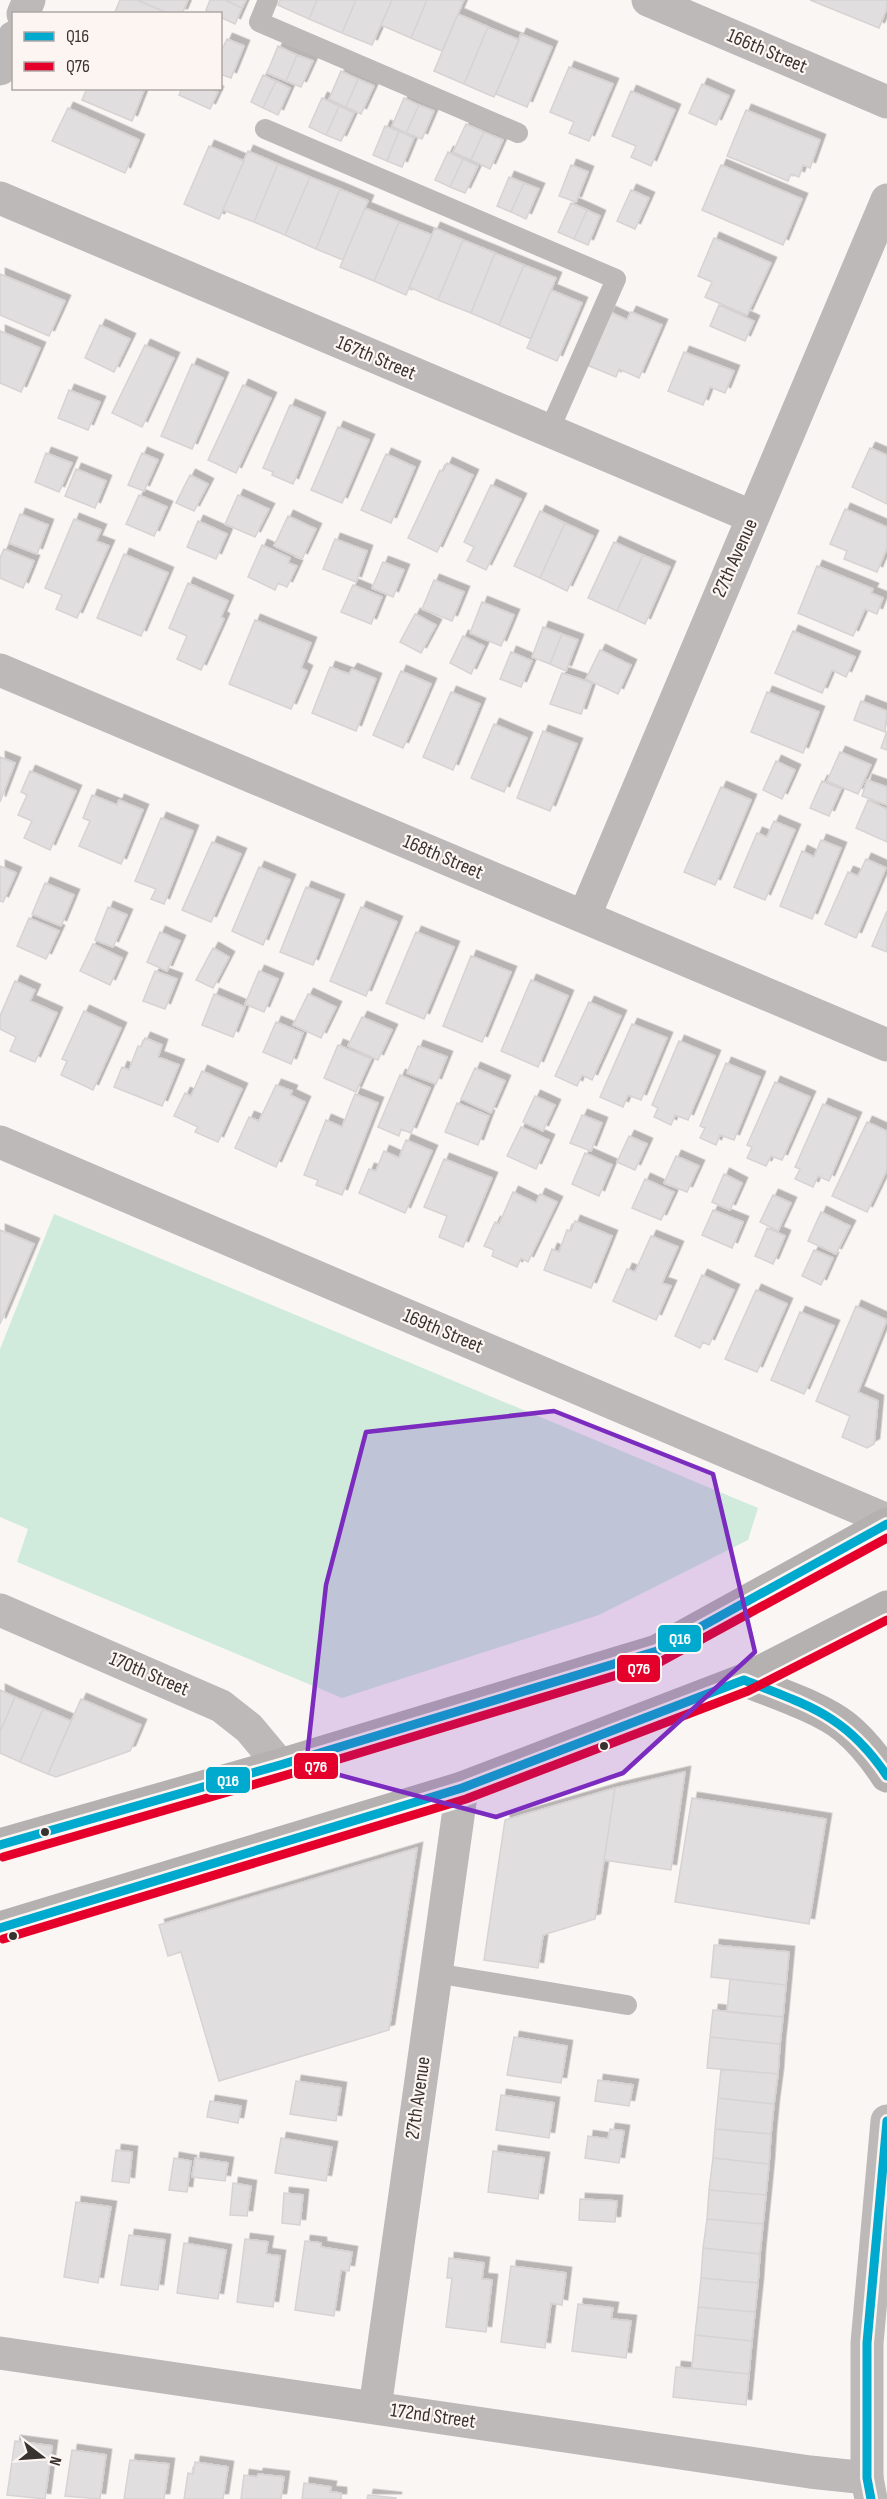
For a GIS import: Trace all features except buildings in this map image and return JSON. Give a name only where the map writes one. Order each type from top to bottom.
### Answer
[{"type":"main road","points":[[0,1845],[280,1765],[657,1651],[887,1522]]},
{"type":"main road","points":[[0,1928],[462,1788],[744,1680],[887,1607]]},
{"type":"main road","points":[[744,1680],[806,1706],[844,1727],[877,1761],[887,1776]]},
{"type":"street","name":"166th Street","points":[[648,0],[887,102]]},
{"type":"street","points":[[0,69],[12,42]]},
{"type":"street","name":"167th Street","points":[[0,198],[753,517]]},
{"type":"street","name":"27th Avenue","points":[[584,917],[742,538],[753,517],[887,200]]},
{"type":"street","name":"168th Street","points":[[0,670],[887,1045]]},
{"type":"street","name":"169th Street","points":[[0,1142],[887,1522]]},
{"type":"street","name":"170th Street","points":[[0,1610],[221,1706],[249,1728],[280,1765]]},
{"type":"street","name":"27th Avenue","points":[[375,2408],[462,1788]]},
{"type":"street","points":[[869,2488],[867,2343],[887,2121]]},
{"type":"street","name":"172nd Street","points":[[0,2353],[810,2472],[869,2488]]},
{"type":"lane","points":[[268,0],[259,22],[518,133]]},
{"type":"lane","points":[[265,129],[616,279],[549,431]]},
{"type":"lane","points":[[435,1972],[627,2005]]},
{"type":"highlighted area","points":[[554,1411],[713,1474],[755,1652],[623,1773],[496,1817],[306,1766],[326,1585],[366,1432]]},
{"type":"green space","points":[[54,1214],[758,1508],[748,1540],[599,1615],[342,1698],[17,1562],[28,1529],[0,1517],[0,1349]]},
{"type":"transit line","name":"Q16","points":[[0,1845],[280,1765],[657,1651],[887,1524]]},
{"type":"transit line","name":"Q76","points":[[3,1857],[283,1776],[660,1662],[887,1538]]},
{"type":"transit line","name":"Q76","points":[[3,1939],[466,1799],[748,1691],[887,1620]]},
{"type":"transit line","name":"Q16","points":[[0,1928],[462,1788],[744,1680],[807,1706],[841,1726],[872,1755],[887,1776]]},
{"type":"transit line","name":"Q16","points":[[871,2499],[867,2478],[867,2343],[887,2121]]}]
